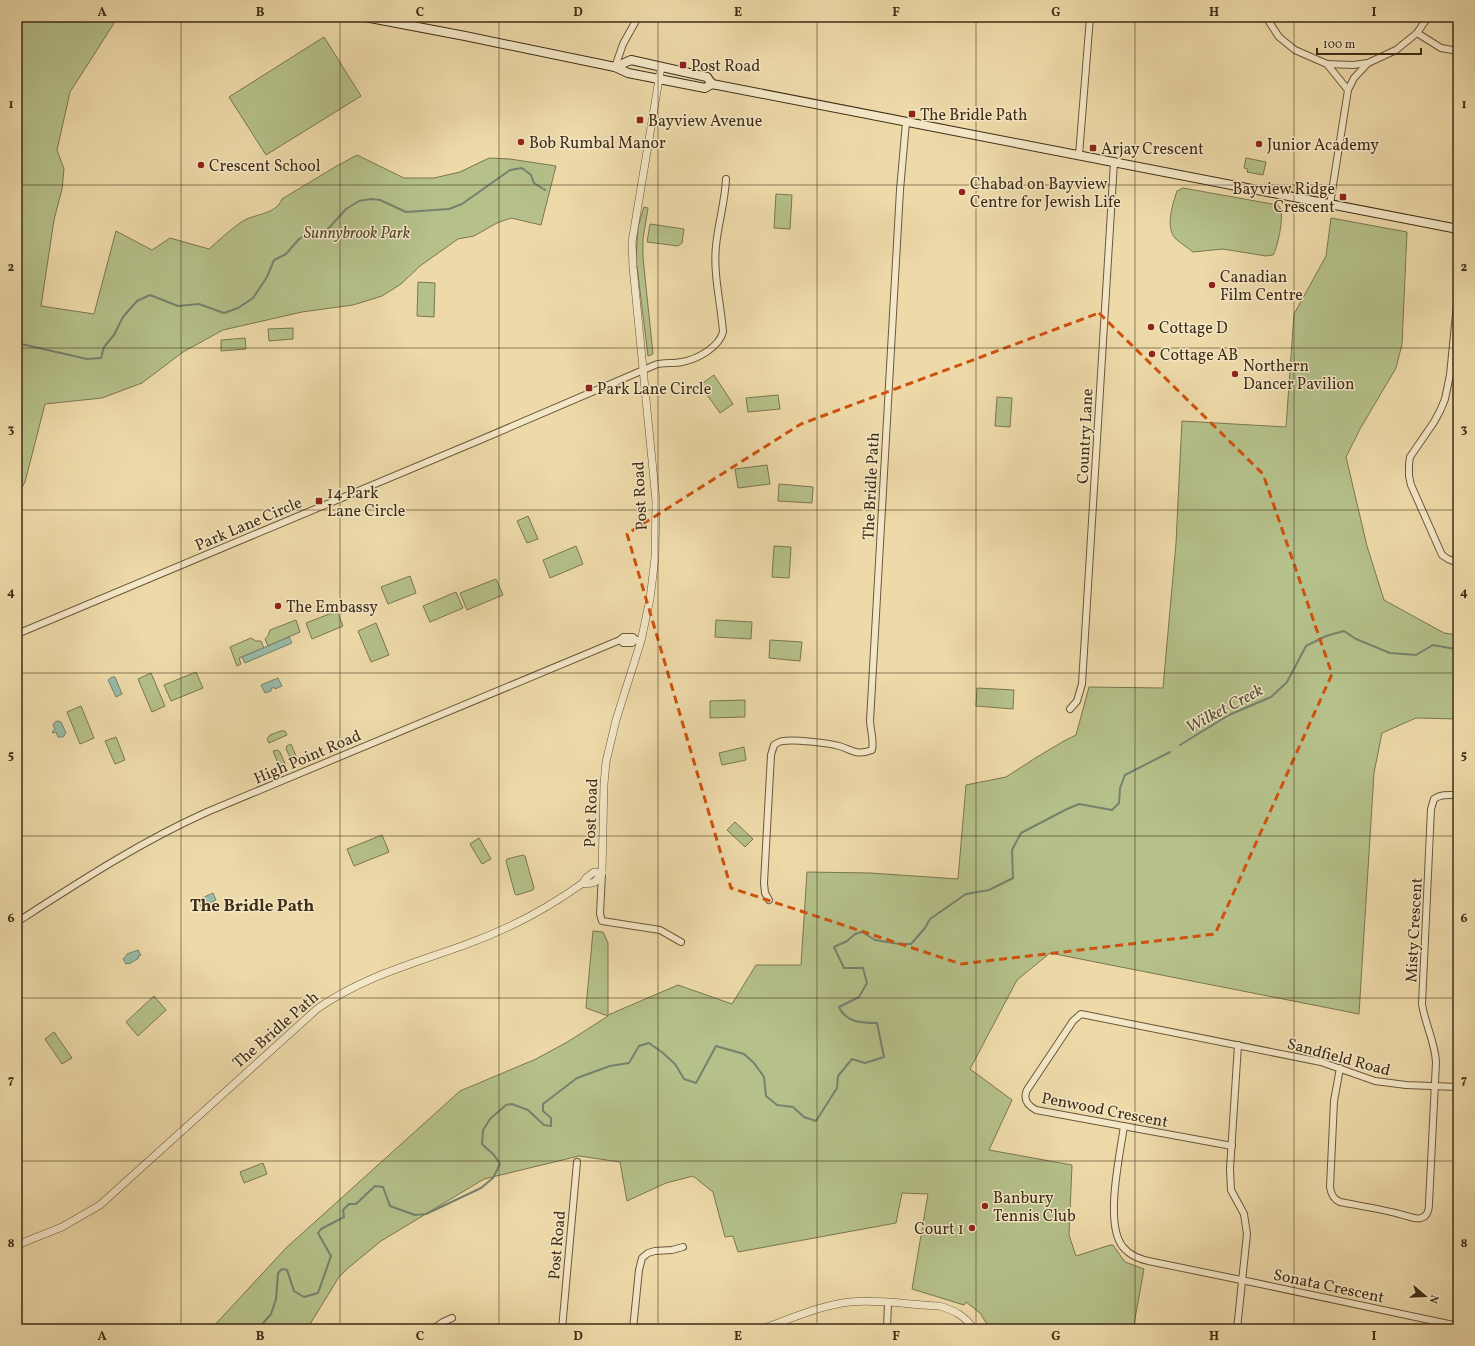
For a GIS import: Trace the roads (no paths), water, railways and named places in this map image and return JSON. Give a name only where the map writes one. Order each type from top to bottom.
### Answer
[{"type":"main road","points":[[365,17],[473,37],[615,67],[628,73],[704,88],[712,84],[1458,229]]},
{"type":"main road","points":[[615,67],[630,60],[707,77],[712,84]]},
{"type":"street","points":[[615,67],[624,44],[638,17]]},
{"type":"street","points":[[1079,155],[1090,17]]},
{"type":"street","points":[[1266,17],[1278,37],[1295,50],[1327,64],[1352,65],[1368,63],[1396,50],[1417,32],[1428,17]]},
{"type":"street","points":[[1417,32],[1441,48],[1458,51]]},
{"type":"street","points":[[1330,204],[1348,90],[1354,78],[1368,63]]},
{"type":"street","points":[[1327,64],[1348,90]]},
{"type":"street","name":"Post Road","points":[[661,67],[632,242],[633,267],[656,501],[655,558],[650,599],[616,720],[606,762],[600,914],[602,921],[660,930],[681,942]]},
{"type":"street","name":"The Bridle Path","points":[[770,900],[765,893],[764,883],[771,755],[774,745],[783,741],[821,743],[839,746],[854,752],[863,753],[872,750],[874,741],[871,734],[871,714],[900,198],[906,122]]},
{"type":"street","name":"Country Lane","points":[[1070,709],[1077,701],[1082,684],[1114,162]]},
{"type":"street","name":"Park Lane Circle","points":[[17,634],[657,364],[683,362],[698,357],[721,339],[723,332],[715,262],[726,179]]},
{"type":"street","points":[[1458,295],[1450,375],[1445,399],[1434,422],[1410,457],[1408,471],[1415,495],[1442,555],[1458,563]]},
{"type":"street","name":"High Point Road","points":[[17,922],[108,865],[187,821],[365,745],[620,640],[623,637],[633,637],[638,641]]},
{"type":"street","name":"Misty Crescent","points":[[1434,1087],[1436,1062],[1435,1050],[1426,1025],[1422,1004],[1432,809],[1434,799],[1438,796],[1458,795]]},
{"type":"street","name":"The Bridle Path","points":[[17,1245],[62,1227],[100,1205],[317,1009],[332,998],[361,983],[501,931],[529,917],[583,883],[587,884],[595,882],[602,873]]},
{"type":"street","name":"Penwood Crescent","points":[[1232,1146],[1036,1110],[1030,1107],[1024,1096],[1076,1017],[1081,1014],[1095,1018],[1238,1045]]},
{"type":"street","points":[[1238,1045],[1230,1169],[1231,1190],[1244,1214],[1247,1234],[1238,1329]]},
{"type":"street","name":"Sandfield Road","points":[[1238,1045],[1322,1062],[1360,1077],[1375,1081],[1400,1085],[1458,1087]]},
{"type":"street","points":[[1340,1068],[1334,1101],[1331,1194],[1340,1202],[1416,1219],[1426,1216],[1429,1211],[1434,1087]]},
{"type":"street","name":"Sonata Crescent","points":[[1124,1126],[1117,1162],[1115,1228],[1118,1239],[1124,1248],[1141,1259],[1458,1326]]},
{"type":"street","name":"Post Road","points":[[562,1329],[577,1162]]},
{"type":"street","points":[[633,1329],[639,1270],[642,1258],[648,1253],[672,1250],[683,1246]]},
{"type":"street","points":[[762,1329],[772,1327],[805,1313],[850,1302],[939,1306],[961,1314],[974,1329]]},
{"type":"street","points":[[887,1329],[888,1303]]},
{"type":"street","points":[[433,1329],[452,1318]]},
{"type":"waterway","points":[[17,343],[87,359],[101,358],[104,347],[114,335],[123,317],[137,301],[150,295],[178,306],[199,304],[224,313],[238,308],[253,298],[267,277],[274,260],[286,254],[299,239],[309,233],[319,234],[328,229],[346,209],[359,201],[371,199],[380,200],[406,212],[449,209],[462,204],[510,170],[522,168],[531,175],[534,183],[545,190]]},
{"type":"waterway","name":"Wilket Creek","points":[[1180,745],[1229,715],[1271,697],[1287,682],[1306,646],[1326,636],[1344,631],[1356,639],[1390,653],[1416,655],[1433,645],[1455,649],[1458,648]]},
{"type":"waterway","name":"Wilket Creek","points":[[258,1329],[271,1314],[276,1299],[278,1273],[282,1269],[287,1270],[294,1291],[304,1297],[318,1293],[331,1256],[318,1233],[321,1229],[344,1217],[343,1210],[349,1204],[356,1204],[375,1186],[383,1187],[390,1206],[415,1215],[426,1214],[481,1188],[493,1178],[500,1164],[494,1155],[482,1144],[483,1130],[490,1119],[506,1105],[512,1104],[528,1110],[544,1125],[551,1126],[551,1118],[543,1111],[543,1104],[577,1078],[610,1066],[629,1063],[639,1046],[649,1043],[675,1064],[684,1079],[696,1083],[716,1046],[744,1054],[754,1063],[764,1077],[766,1096],[777,1105],[793,1107],[804,1117],[816,1121],[837,1088],[838,1076],[852,1059],[865,1063],[884,1057],[877,1023],[866,1023],[850,1019],[839,1007],[859,997],[867,983],[863,968],[844,968],[834,947],[847,941],[855,934],[862,932],[875,940],[899,944],[911,944],[925,928],[930,919],[966,894],[989,890],[1013,878],[1012,850],[1021,833],[1079,804],[1112,810],[1119,803],[1120,788],[1125,775],[1170,752]]},
{"type":"place","name":"Post Road","points":[[683,65]]},
{"type":"place","name":"The Bridle Path","points":[[912,114]]},
{"type":"place","name":"Bayview Avenue","points":[[640,120]]},
{"type":"place","name":"Bob Rumbal Manor","points":[[521,142]]},
{"type":"place","name":"Junior Academy","points":[[1259,144]]},
{"type":"place","name":"Arjay Crescent","points":[[1093,148]]},
{"type":"place","name":"Crescent School","points":[[201,165]]},
{"type":"place","name":"Chabad on Bayview Centre for Jewish Life","points":[[962,192]]},
{"type":"place","name":"Bayview Ridge Crescent","points":[[1343,197]]},
{"type":"place","name":"Canadian Film Centre","points":[[1212,285]]},
{"type":"place","name":"Cottage D","points":[[1151,327]]},
{"type":"place","name":"Cottage AB","points":[[1152,354]]},
{"type":"place","name":"Northern Dancer Pavilion","points":[[1235,374]]},
{"type":"place","name":"Park Lane Circle","points":[[589,388]]},
{"type":"place","name":"14 Park Lane Circle","points":[[319,501]]},
{"type":"place","name":"The Embassy","points":[[278,606]]},
{"type":"place","name":"Banbury Tennis Club","points":[[985,1206]]},
{"type":"place","name":"Court 1","points":[[972,1228]]},
{"type":"district","name":"The Bridle Path","points":[[252,905]]},
{"type":"park label","name":"Sunnybrook Park","points":[[357,232]]}]
